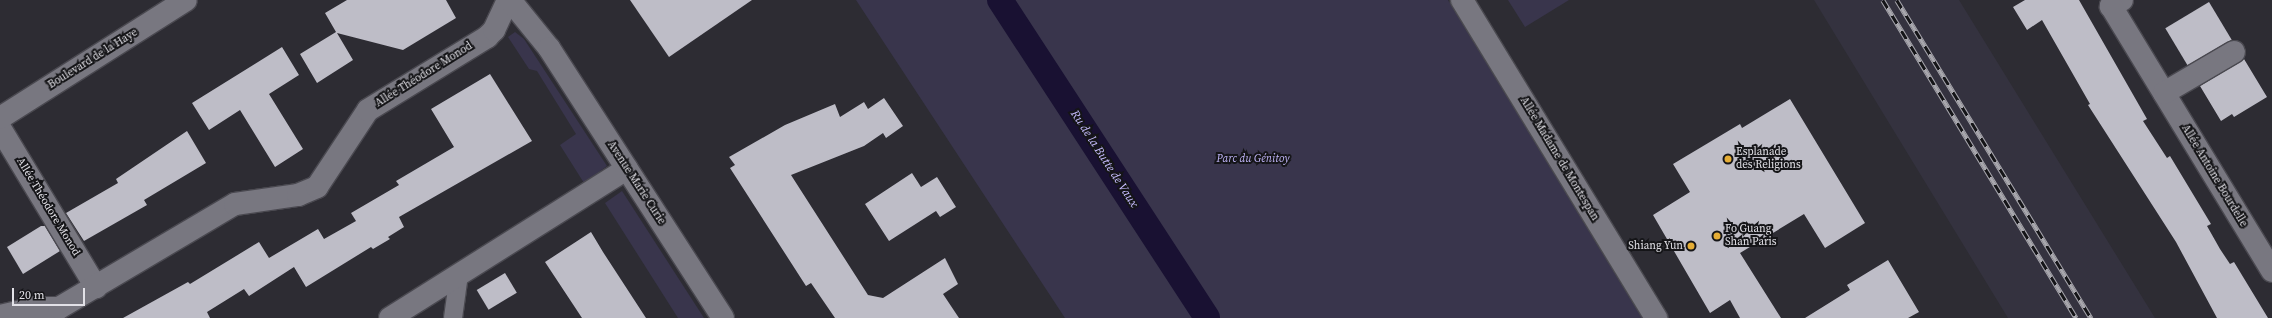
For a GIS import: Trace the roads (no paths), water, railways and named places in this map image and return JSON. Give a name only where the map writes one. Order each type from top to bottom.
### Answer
[{"type":"street","name":"Boulevard de la Haye","points":[[0,118],[186,0]]},
{"type":"street","name":"Allée Théodore Monod","points":[[0,316],[35,308],[59,308],[235,204],[298,195],[316,187],[368,110],[494,30],[509,0]]},
{"type":"street","name":"Avenue Marie Curie","points":[[509,0],[549,48],[723,318]]},
{"type":"street","name":"Avenue Marie Curie","points":[[527,0],[549,48]]},
{"type":"street","name":"Allée Madame de Montespan","points":[[1462,0],[1656,318]]},
{"type":"street","name":"Allée Antoine Bourdelle","points":[[2122,0],[2111,6],[2269,261]]},
{"type":"street","points":[[2164,93],[2234,52]]},
{"type":"street","name":"Allée Théodore Monod","points":[[0,128],[96,287]]},
{"type":"street","points":[[390,318],[627,169]]},
{"type":"street","points":[[453,318],[459,274]]},
{"type":"waterway","name":"Ru de la Butte de Vaux","points":[[1000,0],[1207,318]]},
{"type":"railway","points":[[1883,0],[2076,318]]},
{"type":"railway","points":[[1897,0],[2091,318]]},
{"type":"place","name":"Esplanade des Religions","points":[[1728,159]]},
{"type":"place","name":"Fo Guang Shan Paris","points":[[1717,236]]},
{"type":"place","name":"Shiang Yun","points":[[1691,246]]},
{"type":"park label","name":"Parc du Génitoy","points":[[1253,159]]}]
